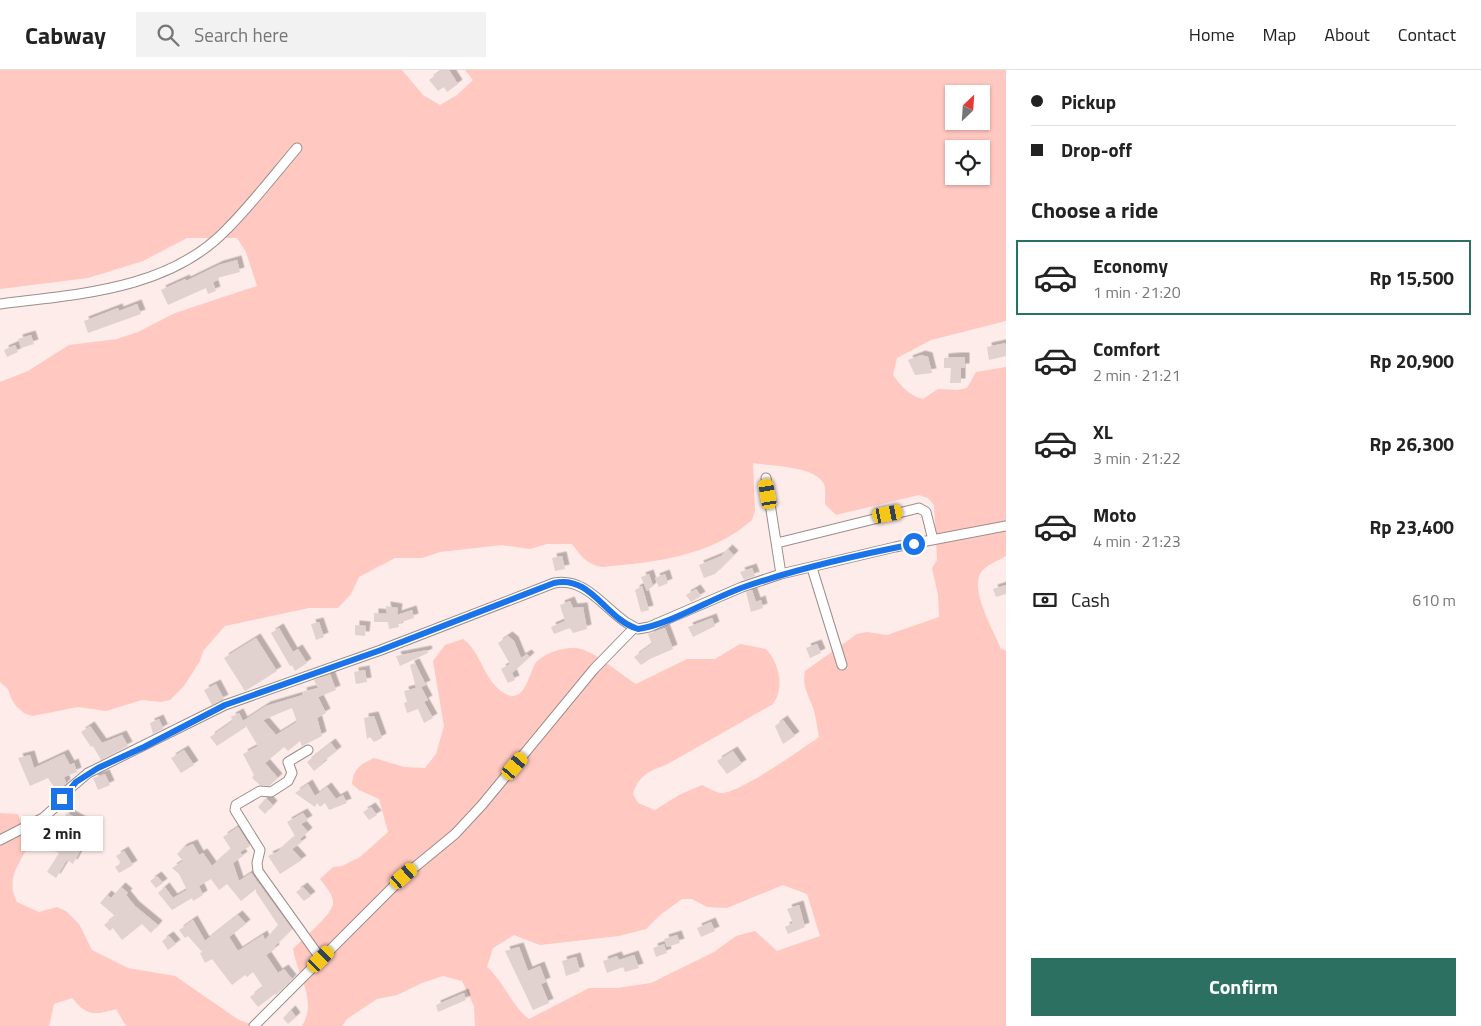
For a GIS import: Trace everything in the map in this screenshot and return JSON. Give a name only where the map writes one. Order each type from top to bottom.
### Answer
[{"type":"street","points":[[0,304],[93,292],[130,284],[168,270],[194,256],[226,230],[297,148]]},
{"type":"street","points":[[766,478],[781,574]]},
{"type":"street","points":[[777,543],[919,508],[926,512],[932,540]]},
{"type":"street","points":[[0,840],[43,818],[72,786],[88,773],[225,705],[381,650],[554,583],[562,581],[577,583],[634,628],[642,628],[660,623],[742,587],[781,574],[932,540],[1006,526]]},
{"type":"street","points":[[812,568],[842,666]]},
{"type":"street","points":[[254,1026],[404,876],[455,834],[482,805],[594,669],[634,628]]},
{"type":"street","points":[[308,750],[288,762],[292,773],[288,781],[271,792],[257,792],[236,805],[235,810],[260,850],[257,863],[258,871],[321,959]]},
{"type":"shaded area","points":[[0,70],[402,70],[423,95],[440,105],[457,95],[473,80],[465,70],[1006,70],[1006,321],[931,340],[897,358],[893,375],[906,390],[923,399],[938,389],[957,390],[967,388],[976,372],[1006,367],[1006,556],[990,564],[982,571],[978,588],[988,621],[1001,649],[1006,650],[1006,1026],[475,1026],[474,1006],[462,981],[443,976],[422,983],[397,995],[377,999],[347,1019],[342,1026],[302,1026],[308,1007],[307,997],[293,949],[322,921],[333,904],[331,894],[320,879],[333,867],[342,866],[360,857],[388,832],[379,799],[359,790],[352,784],[354,774],[362,765],[374,758],[404,767],[425,768],[436,754],[444,726],[433,661],[445,645],[463,639],[474,652],[491,681],[497,688],[511,696],[521,692],[525,687],[535,664],[539,660],[558,650],[578,648],[591,653],[636,684],[687,659],[715,659],[740,644],[766,649],[774,661],[779,675],[779,690],[773,704],[666,765],[649,772],[641,778],[633,794],[638,803],[655,810],[679,795],[702,785],[716,792],[728,792],[770,770],[819,737],[805,684],[805,671],[857,634],[867,632],[887,635],[939,617],[938,595],[932,568],[937,560],[934,505],[928,498],[919,495],[836,515],[825,504],[825,486],[819,478],[803,470],[753,463],[755,511],[752,520],[736,532],[700,550],[662,560],[602,567],[588,562],[572,544],[547,544],[530,549],[502,545],[440,552],[422,558],[395,558],[359,577],[351,594],[338,608],[309,608],[225,626],[203,651],[200,661],[184,686],[170,700],[161,702],[142,700],[106,711],[78,707],[32,716],[24,713],[16,706],[8,689],[0,682],[0,382],[28,371],[69,345],[117,339],[138,332],[175,313],[257,286],[246,252],[237,238],[187,238],[143,261],[88,278],[0,289]],"holes":[[[783,885],[807,894],[820,936],[777,951],[755,931],[736,936],[714,952],[651,983],[617,988],[589,988],[529,1019],[517,1007],[498,979],[487,967],[493,948],[514,935],[540,945],[619,936],[646,929],[660,915],[682,899],[692,899],[707,907],[727,908]]]},
{"type":"shaded area","points":[[0,813],[18,814],[27,848],[14,874],[13,887],[17,902],[39,912],[57,907],[66,911],[79,924],[92,950],[128,968],[175,976],[239,1020],[257,1026],[126,1026],[116,1009],[92,1013],[83,1009],[72,998],[54,1004],[49,1026],[0,1026]]},
{"type":"building","points":[[442,70],[449,70],[458,84],[447,92],[444,87],[438,91],[429,80]]},
{"type":"building","points":[[237,260],[240,272],[217,278],[218,280],[213,282],[216,291],[208,294],[206,288],[168,305],[161,290],[185,279],[186,281],[219,265]]},
{"type":"building","points":[[137,304],[141,314],[88,333],[84,321],[118,308],[119,311]]},
{"type":"building","points":[[31,335],[34,344],[21,348],[18,339]]},
{"type":"building","points":[[1006,343],[1006,356],[989,360],[987,347]]},
{"type":"building","points":[[15,345],[18,352],[7,357],[4,350]]},
{"type":"building","points":[[921,355],[928,357],[932,373],[915,375],[908,360]]},
{"type":"building","points":[[965,357],[965,368],[961,368],[961,383],[950,383],[951,368],[944,368],[944,358]]},
{"type":"building","points":[[728,549],[734,555],[715,574],[704,578],[699,565],[721,556]]},
{"type":"building","points":[[562,556],[565,569],[555,571],[552,558]]},
{"type":"building","points":[[752,568],[755,576],[744,580],[740,572]]},
{"type":"building","points":[[649,574],[653,586],[647,591],[641,577]]},
{"type":"building","points":[[665,574],[668,583],[659,587],[655,578]]},
{"type":"building","points":[[1006,585],[1006,594],[996,597],[993,589]]},
{"type":"building","points":[[642,586],[649,610],[641,612],[635,590]]},
{"type":"building","points":[[696,589],[701,596],[691,602],[686,595]]},
{"type":"building","points":[[752,590],[756,602],[761,600],[763,608],[751,612],[746,592]]},
{"type":"building","points":[[570,601],[573,608],[583,607],[587,629],[573,633],[570,628],[554,634],[551,627],[565,621],[560,605]]},
{"type":"building","points":[[386,606],[398,608],[397,615],[412,610],[414,618],[398,623],[399,627],[389,629],[388,622],[374,622],[374,613],[387,614]]},
{"type":"building","points":[[712,618],[715,626],[693,637],[688,627]]},
{"type":"building","points":[[319,622],[324,637],[316,640],[311,624]]},
{"type":"building","points":[[355,625],[366,626],[365,636],[355,635]]},
{"type":"building","points":[[279,628],[293,652],[298,649],[307,663],[295,671],[292,665],[290,666],[271,633]]},
{"type":"building","points":[[665,628],[673,649],[641,665],[634,657],[652,644],[648,634]]},
{"type":"building","points":[[508,636],[514,641],[521,658],[527,654],[530,657],[512,673],[515,680],[508,683],[501,669],[510,664],[498,643]]},
{"type":"building","points":[[256,638],[277,671],[245,691],[224,658]]},
{"type":"building","points":[[817,644],[821,653],[810,658],[806,648]]},
{"type":"building","points":[[427,650],[428,653],[400,666],[396,656]]},
{"type":"building","points":[[415,663],[426,685],[421,687],[428,700],[424,702],[433,718],[424,723],[418,709],[407,713],[404,703],[407,702],[404,691],[416,688],[410,665]]},
{"type":"building","points":[[365,670],[367,682],[356,684],[354,672]]},
{"type":"building","points":[[330,674],[336,690],[318,697],[326,713],[317,718],[322,736],[302,746],[300,741],[288,751],[284,747],[265,763],[278,778],[269,786],[260,785],[252,778],[254,775],[243,754],[258,746],[243,721],[266,706],[303,695],[302,692],[318,688],[314,680]],"holes":[[[292,708],[297,722],[276,735],[263,720]]]},
{"type":"building","points":[[216,684],[224,699],[212,705],[204,690]]},
{"type":"building","points":[[239,713],[246,727],[217,746],[210,737],[233,721],[231,717]]},
{"type":"building","points":[[374,716],[382,738],[374,742],[370,737],[367,739],[364,718]]},
{"type":"building","points":[[159,719],[163,728],[166,727],[153,734],[150,723]]},
{"type":"building","points":[[783,720],[795,736],[783,744],[775,726]]},
{"type":"building","points":[[90,726],[102,743],[122,735],[128,746],[101,760],[93,746],[91,747],[81,732]]},
{"type":"building","points":[[331,743],[337,751],[314,771],[307,762]]},
{"type":"building","points":[[184,750],[194,765],[181,773],[171,758]]},
{"type":"building","points":[[733,751],[742,764],[727,774],[717,761]]},
{"type":"building","points":[[64,754],[70,765],[74,763],[77,772],[64,777],[66,783],[58,793],[48,778],[30,786],[18,758],[30,755],[34,768]]},
{"type":"building","points":[[105,774],[110,785],[98,790],[93,778]]},
{"type":"building","points":[[308,784],[315,796],[327,787],[336,799],[343,795],[347,803],[329,810],[325,803],[320,807],[317,803],[315,807],[295,793]]},
{"type":"building","points":[[266,798],[273,805],[265,814],[258,807]]},
{"type":"building","points":[[371,807],[377,815],[369,820],[363,812]]},
{"type":"building","points":[[67,813],[82,821],[76,831],[62,822]]},
{"type":"building","points":[[303,813],[308,820],[301,824],[308,832],[300,839],[302,842],[292,849],[302,860],[280,874],[268,856],[277,852],[295,836],[287,822]]},
{"type":"building","points":[[238,827],[250,846],[240,852],[243,856],[233,863],[239,881],[251,873],[292,929],[274,947],[275,949],[266,955],[278,973],[284,969],[292,979],[276,995],[258,1007],[250,997],[263,987],[253,972],[247,977],[245,975],[232,985],[212,959],[205,963],[200,953],[202,952],[188,936],[185,938],[179,930],[193,920],[205,941],[238,915],[246,924],[229,937],[238,951],[263,935],[265,940],[278,925],[256,892],[256,889],[241,901],[227,884],[219,890],[211,879],[199,886],[203,895],[193,901],[192,898],[172,910],[158,893],[165,887],[173,898],[187,890],[179,874],[172,868],[183,861],[177,854],[183,848],[193,844],[199,855],[203,853],[212,866],[231,849],[223,837]]},
{"type":"building","points":[[47,838],[80,851],[73,864],[67,860],[56,878],[47,872],[59,853],[43,846]]},
{"type":"building","points":[[124,851],[133,865],[119,873],[115,867],[121,863],[116,856]]},
{"type":"building","points":[[157,876],[163,883],[156,888],[150,881]]},
{"type":"building","points":[[121,887],[128,893],[126,895],[135,906],[158,925],[151,933],[142,924],[122,940],[113,928],[110,931],[104,925],[115,916],[100,903],[107,895],[111,898]]},
{"type":"building","points":[[303,887],[311,896],[304,901],[296,892]]},
{"type":"building","points":[[799,905],[805,927],[788,934],[785,927],[793,923],[787,909]]},
{"type":"building","points":[[711,922],[715,931],[701,937],[697,928]]},
{"type":"building","points":[[677,935],[680,943],[667,947],[664,939]]},
{"type":"building","points":[[169,936],[176,944],[168,950],[162,941]]},
{"type":"building","points":[[664,944],[667,953],[656,957],[653,948]]},
{"type":"building","points":[[519,947],[528,971],[540,966],[546,982],[541,984],[549,1003],[533,1010],[505,951]]},
{"type":"building","points":[[634,955],[639,968],[625,972],[623,967],[607,973],[603,961],[617,956],[619,960]]},
{"type":"building","points":[[576,957],[580,971],[566,976],[562,961]]},
{"type":"building","points":[[464,993],[466,1000],[438,1012],[436,1005]]},
{"type":"building","points":[[291,1010],[296,1017],[288,1024],[283,1018]]},
{"type":"route","points":[[62,799],[76,782],[88,773],[144,747],[225,705],[381,650],[554,583],[571,581],[577,583],[620,619],[638,629],[660,623],[742,587],[771,579],[781,574],[914,544]]}]
